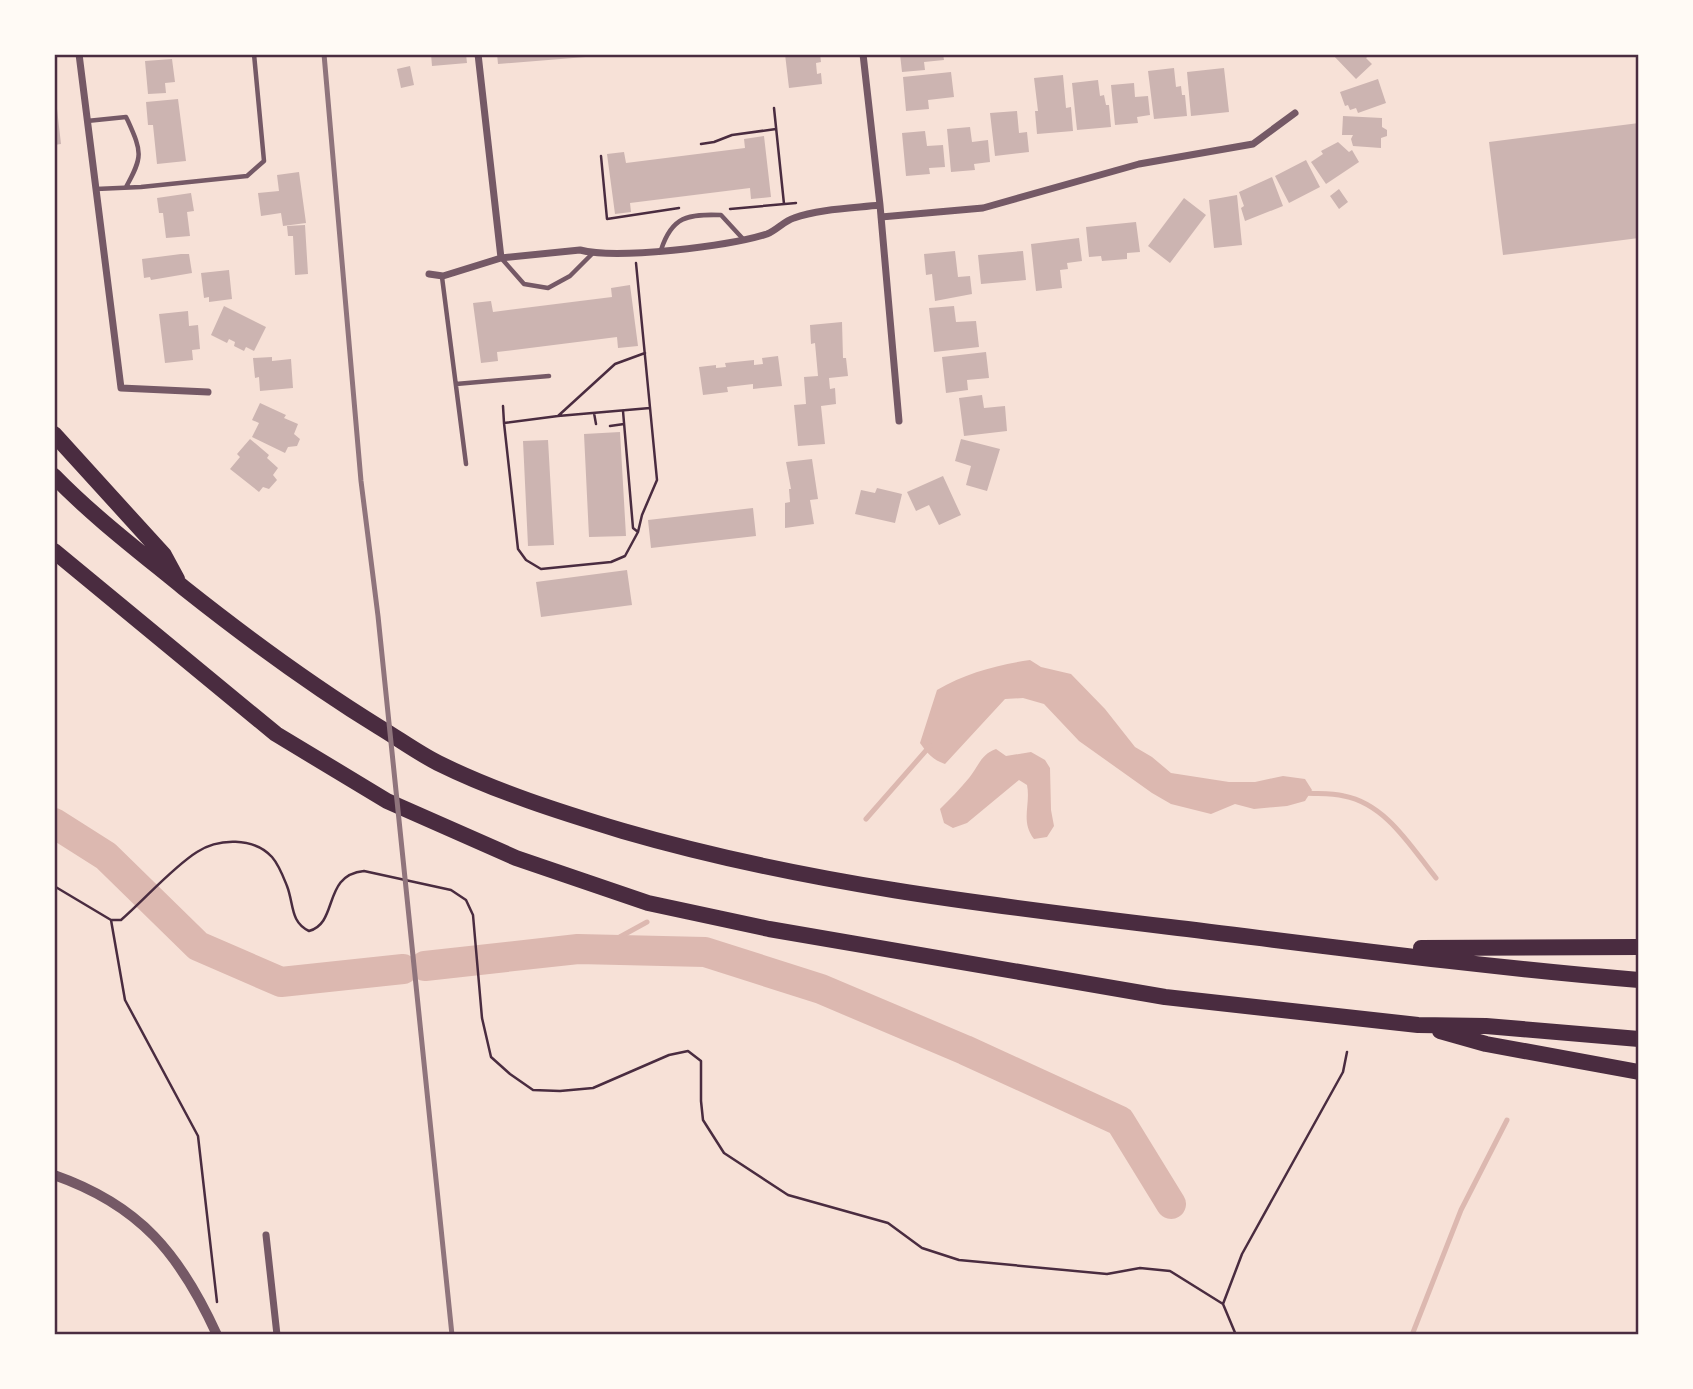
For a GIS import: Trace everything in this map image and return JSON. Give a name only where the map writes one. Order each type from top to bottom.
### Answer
[{"type":"highway","points":[[54,434],[164,555],[180,584]]},
{"type":"highway","points":[[54,476],[180,584],[282,664],[436,762],[512,796],[592,822],[693,851],[775,870],[886,890],[1006,908],[1639,980]]},
{"type":"highway","points":[[54,551],[276,734],[387,801],[529,862],[648,903],[769,929],[1165,997],[1418,1025],[1486,1026],[1639,1039]]},
{"type":"highway","points":[[1351,949],[1639,947]]},
{"type":"highway","points":[[1418,1025],[1486,1044],[1639,1072]]},
{"type":"street","points":[[79,54],[121,388],[208,392]]},
{"type":"street","points":[[478,54],[501,258]]},
{"type":"street","points":[[863,54],[880,205],[899,421]]},
{"type":"street","points":[[881,217],[983,208],[1139,163],[1253,144],[1295,113]]},
{"type":"street","points":[[429,274],[442,276],[501,258],[580,250],[592,254],[635,253],[744,241],[771,232],[793,218],[812,213],[880,205]]},
{"type":"street","points":[[54,1175],[84,1187],[133,1215],[162,1242],[191,1282],[217,1335]]},
{"type":"street","points":[[266,1235],[277,1335]]},
{"type":"lane","points":[[96,189],[247,176],[264,161],[254,54]]},
{"type":"lane","points":[[87,121],[125,117],[128,121],[139,152],[138,165],[125,188]]},
{"type":"lane","points":[[661,250],[666,235],[679,220],[698,214],[721,215],[744,241]]},
{"type":"lane","points":[[501,258],[524,284],[548,288],[570,276],[592,254]]},
{"type":"lane","points":[[442,276],[466,464]]},
{"type":"lane","points":[[456,384],[549,376]]},
{"type":"path","points":[[774,108],[784,204]]},
{"type":"path","points":[[701,144],[732,135],[776,129]]},
{"type":"path","points":[[503,406],[518,549],[526,560],[541,569],[611,562],[625,556],[638,532],[657,480],[635,253]]},
{"type":"path","points":[[558,416],[615,364],[645,353]]},
{"type":"path","points":[[504,423],[650,408]]},
{"type":"path","points":[[623,411],[633,528],[638,532]]},
{"type":"path","points":[[594,413],[596,424]]},
{"type":"path","points":[[610,426],[625,424]]},
{"type":"path","points":[[54,886],[111,920],[121,920],[197,852],[227,841],[258,847],[271,856],[291,896],[300,927],[309,931],[317,929],[343,878],[352,872],[365,871],[451,890],[466,900],[473,915],[482,1018],[491,1057],[533,1090],[593,1088],[669,1055],[688,1051],[701,1061],[703,1120],[724,1153],[788,1195],[888,1223],[922,1248],[959,1260],[1107,1274],[1140,1268],[1170,1271],[1223,1304],[1236,1335]]},
{"type":"path","points":[[111,920],[125,1000],[198,1136],[218,1301],[204,1308]]},
{"type":"path","points":[[1223,1304],[1242,1254],[1343,1072],[1348,1052]]},
{"type":"shaded area","points":[[1030,660],[1041,667],[1071,674],[1105,709],[1135,747],[1171,773],[1229,782],[1255,782],[1283,776],[1305,779],[1312,790],[1305,801],[1287,806],[1254,809],[1235,804],[1211,814],[1171,804],[1079,741],[1044,704],[1023,698],[1005,699],[945,764],[928,753],[920,743],[937,690],[982,670]]},
{"type":"shaded area","points":[[996,749],[1006,756],[1031,752],[1045,760],[1050,768],[1054,826],[1047,837],[1034,839],[1030,832],[1027,819],[1027,785],[1019,780],[967,823],[953,828],[944,823],[940,809],[966,782],[983,757]]},
{"type":"building","points":[[431,54],[466,54],[467,63],[432,66]]},
{"type":"building","points":[[497,54],[598,54],[598,56],[498,64]]},
{"type":"building","points":[[785,54],[820,54],[821,62],[816,63],[822,84],[789,88]]},
{"type":"building","points":[[900,54],[943,54],[944,60],[924,62],[925,70],[902,72]]},
{"type":"building","points":[[1332,54],[1371,54],[1366,58],[1372,64],[1356,79]]},
{"type":"building","points":[[172,59],[175,82],[165,83],[166,93],[148,94],[145,61]]},
{"type":"building","points":[[410,66],[414,85],[401,88],[397,69]]},
{"type":"building","points":[[1174,68],[1176,87],[1181,86],[1182,95],[1185,95],[1187,116],[1154,119],[1148,71]]},
{"type":"building","points":[[1224,68],[1229,112],[1191,116],[1187,72]]},
{"type":"building","points":[[951,72],[954,97],[928,100],[929,109],[906,111],[903,77]]},
{"type":"building","points":[[1063,75],[1066,108],[1071,107],[1073,131],[1037,134],[1035,111],[1038,111],[1034,78]]},
{"type":"building","points":[[1378,79],[1386,103],[1358,113],[1356,108],[1350,110],[1348,105],[1345,106],[1340,92]]},
{"type":"building","points":[[1098,80],[1100,96],[1104,95],[1106,105],[1109,105],[1111,127],[1077,130],[1072,83]]},
{"type":"building","points":[[1134,83],[1135,97],[1148,96],[1150,115],[1137,117],[1138,123],[1115,125],[1111,85]]},
{"type":"building","points":[[178,99],[186,161],[157,164],[153,125],[148,125],[146,102]]},
{"type":"building","points":[[56,100],[61,144],[54,145],[54,101]]},
{"type":"building","points":[[1017,111],[1019,133],[1027,132],[1029,152],[995,156],[990,113]]},
{"type":"building","points":[[1343,116],[1382,118],[1382,127],[1387,130],[1387,136],[1381,138],[1381,148],[1353,146],[1353,135],[1342,135]]},
{"type":"building","points":[[1639,123],[1639,238],[1503,255],[1489,142]]},
{"type":"building","points":[[970,127],[972,142],[988,140],[990,162],[974,164],[975,170],[951,172],[947,129]]},
{"type":"building","points":[[925,131],[927,146],[943,145],[945,167],[929,168],[930,174],[906,176],[902,133]]},
{"type":"building","points":[[764,136],[771,197],[751,199],[750,188],[630,203],[631,212],[615,214],[607,154],[624,152],[626,163],[745,148],[744,139]]},
{"type":"building","points":[[1338,142],[1349,152],[1352,150],[1359,162],[1326,184],[1311,162],[1323,154],[1321,151]]},
{"type":"building","points":[[1306,160],[1320,187],[1289,203],[1275,176]]},
{"type":"building","points":[[299,172],[306,223],[283,226],[281,213],[261,216],[258,193],[279,191],[277,175]]},
{"type":"building","points":[[1272,177],[1283,206],[1245,221],[1239,192]]},
{"type":"building","points":[[1339,189],[1348,202],[1339,209],[1330,196]]},
{"type":"building","points":[[191,193],[194,211],[187,212],[190,236],[166,238],[163,213],[159,213],[157,198]]},
{"type":"building","points":[[1237,195],[1242,245],[1214,248],[1209,200]]},
{"type":"building","points":[[1184,198],[1206,215],[1170,263],[1148,246]]},
{"type":"building","points":[[1136,222],[1140,252],[1127,253],[1127,259],[1102,261],[1101,256],[1089,257],[1086,227]]},
{"type":"building","points":[[305,225],[308,274],[295,275],[293,236],[288,236],[287,226]]},
{"type":"building","points":[[1079,238],[1082,261],[1067,263],[1068,269],[1060,270],[1062,288],[1036,291],[1031,244]]},
{"type":"building","points":[[955,251],[958,277],[970,276],[972,294],[935,301],[932,274],[926,275],[924,254]]},
{"type":"building","points":[[1023,251],[1026,280],[981,284],[978,255]]},
{"type":"building","points":[[189,254],[192,273],[151,280],[150,277],[144,278],[142,259]]},
{"type":"building","points":[[229,270],[232,299],[209,302],[209,297],[204,298],[201,273]]},
{"type":"building","points":[[630,285],[638,346],[618,348],[617,337],[497,352],[498,361],[481,363],[473,303],[491,301],[493,312],[612,297],[611,288]]},
{"type":"building","points":[[224,306],[266,327],[254,351],[246,347],[244,351],[234,346],[235,342],[229,339],[227,343],[211,335]]},
{"type":"building","points":[[954,306],[956,322],[976,321],[979,347],[934,352],[929,308]]},
{"type":"building","points":[[188,311],[189,326],[198,325],[200,349],[192,350],[193,360],[165,363],[159,314]]},
{"type":"building","points":[[842,322],[843,358],[846,358],[848,376],[829,378],[830,389],[835,388],[836,404],[821,406],[825,444],[798,446],[794,405],[806,404],[804,377],[818,376],[815,343],[811,344],[810,325]]},
{"type":"building","points":[[986,352],[989,378],[967,380],[968,390],[946,393],[942,357]]},
{"type":"building","points":[[778,356],[782,386],[753,389],[753,384],[727,387],[728,392],[703,395],[699,367],[726,367],[725,363],[754,360],[754,365],[763,364],[762,358]]},
{"type":"building","points":[[272,357],[272,361],[291,359],[293,388],[260,391],[259,377],[255,378],[253,358]]},
{"type":"building","points":[[982,395],[984,408],[1005,406],[1007,431],[964,436],[959,398]]},
{"type":"building","points":[[260,403],[298,424],[294,434],[300,439],[297,446],[288,447],[285,453],[252,437],[259,423],[252,420]]},
{"type":"building","points":[[620,432],[626,536],[589,537],[584,434]]},
{"type":"building","points":[[250,439],[269,455],[267,458],[278,468],[273,475],[277,480],[269,489],[263,487],[259,492],[230,469],[240,457],[237,454]]},
{"type":"building","points":[[961,439],[1000,449],[987,491],[966,485],[971,466],[955,461]]},
{"type":"building","points":[[548,440],[554,545],[528,546],[523,441]]},
{"type":"building","points":[[812,459],[818,499],[810,500],[814,524],[785,528],[785,503],[790,502],[791,489],[786,462]]},
{"type":"building","points":[[943,476],[961,515],[939,525],[929,505],[916,511],[907,492]]},
{"type":"building","points":[[877,488],[902,494],[895,523],[855,514],[861,490],[875,493]]},
{"type":"building","points":[[753,508],[756,536],[651,548],[648,520]]},
{"type":"building","points":[[627,570],[632,605],[541,617],[536,582]]},
{"type":"waterway","points":[[866,819],[930,746]]},
{"type":"waterway","points":[[1305,793],[1344,796],[1373,808],[1396,828],[1436,878]]},
{"type":"waterway","points":[[54,823],[106,856],[198,946],[281,982],[403,969]]},
{"type":"waterway","points":[[596,950],[647,922]]},
{"type":"waterway","points":[[425,966],[578,949],[705,952],[821,989],[965,1050],[1120,1121],[1171,1204]]},
{"type":"waterway","points":[[1412,1335],[1461,1210],[1507,1120]]},
{"type":"railway","points":[[324,54],[361,481],[378,616],[452,1335]]}]
